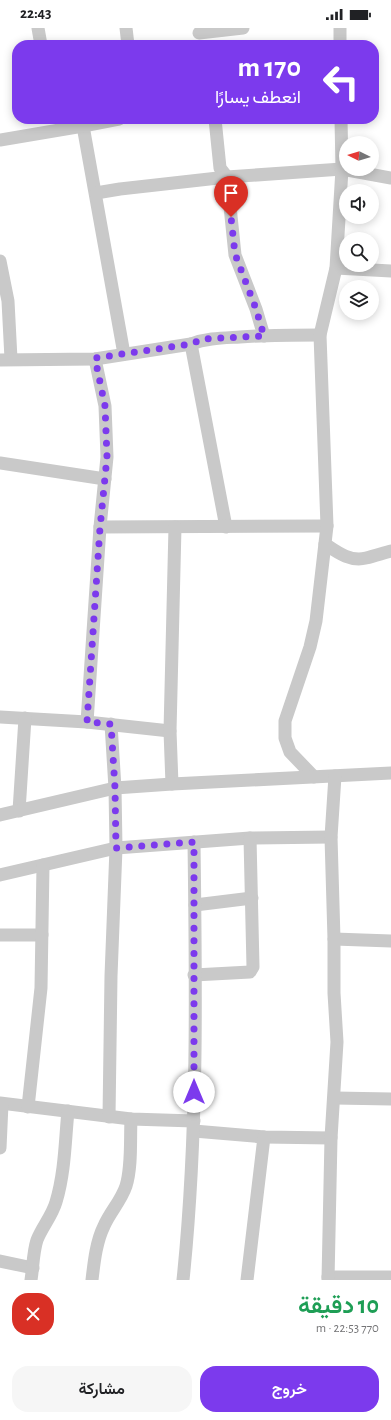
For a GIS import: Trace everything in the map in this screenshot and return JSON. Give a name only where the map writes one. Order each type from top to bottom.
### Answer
[{"type":"street","points":[[38,28],[40,40]]},
{"type":"street","points":[[126,28],[127,40]]},
{"type":"street","points":[[200,35],[243,28]]},
{"type":"street","points":[[340,28],[340,40]]},
{"type":"street","points":[[0,140],[51,125],[83,126],[93,124]]},
{"type":"street","points":[[216,124],[220,168],[227,177],[235,254],[256,309],[264,336]]},
{"type":"street","points":[[342,124],[342,136]]},
{"type":"street","points":[[83,126],[124,354]]},
{"type":"street","points":[[96,193],[227,177],[339,169]]},
{"type":"street","points":[[314,777],[290,752],[285,738],[285,722],[310,647],[316,622],[327,526],[320,335],[336,268],[342,176]]},
{"type":"street","points":[[379,176],[391,178]]},
{"type":"street","points":[[0,261],[2,284],[8,301],[6,360],[95,358],[191,344],[202,339],[320,335]]},
{"type":"street","points":[[336,268],[391,271]]},
{"type":"street","points":[[191,344],[226,527]]},
{"type":"street","points":[[87,722],[100,528],[107,457],[106,420],[100,377],[95,358]]},
{"type":"street","points":[[0,463],[105,479]]},
{"type":"street","points":[[100,528],[327,526]]},
{"type":"street","points":[[172,784],[170,731],[175,527]]},
{"type":"street","points":[[325,544],[340,554],[350,558],[364,559],[391,551]]},
{"type":"street","points":[[0,717],[87,722],[170,731]]},
{"type":"street","points":[[19,811],[25,718]]},
{"type":"street","points":[[109,1117],[111,976],[116,848],[115,788],[111,724]]},
{"type":"street","points":[[0,815],[115,788],[391,773]]},
{"type":"street","points":[[335,776],[331,837],[334,993],[337,1042],[331,1138],[328,1278],[391,1277]]},
{"type":"street","points":[[0,874],[116,848],[250,838],[331,837]]},
{"type":"street","points":[[194,975],[250,972],[253,967],[250,838]]},
{"type":"street","points":[[183,1280],[189,1218],[194,1126],[194,842]]},
{"type":"street","points":[[28,1106],[41,988],[43,865]]},
{"type":"street","points":[[195,905],[252,898]]},
{"type":"street","points":[[0,935],[42,935]]},
{"type":"street","points":[[334,939],[391,941]]},
{"type":"street","points":[[334,1098],[391,1099]]},
{"type":"street","points":[[0,1148],[1,1103],[194,1126],[264,1137],[331,1138]]},
{"type":"street","points":[[0,1261],[32,1274],[36,1242],[42,1228],[51,1215],[61,1182],[68,1111]]},
{"type":"street","points":[[92,1280],[99,1239],[104,1226],[122,1196],[126,1185],[129,1172],[131,1119]]},
{"type":"street","points":[[248,1280],[264,1137]]},
{"type":"route","points":[[194,1092],[194,842],[116,848],[115,788],[111,724],[87,722],[100,528],[107,457],[105,406],[95,358],[191,344],[202,339],[264,336],[250,292],[235,254],[231,217]]}]
